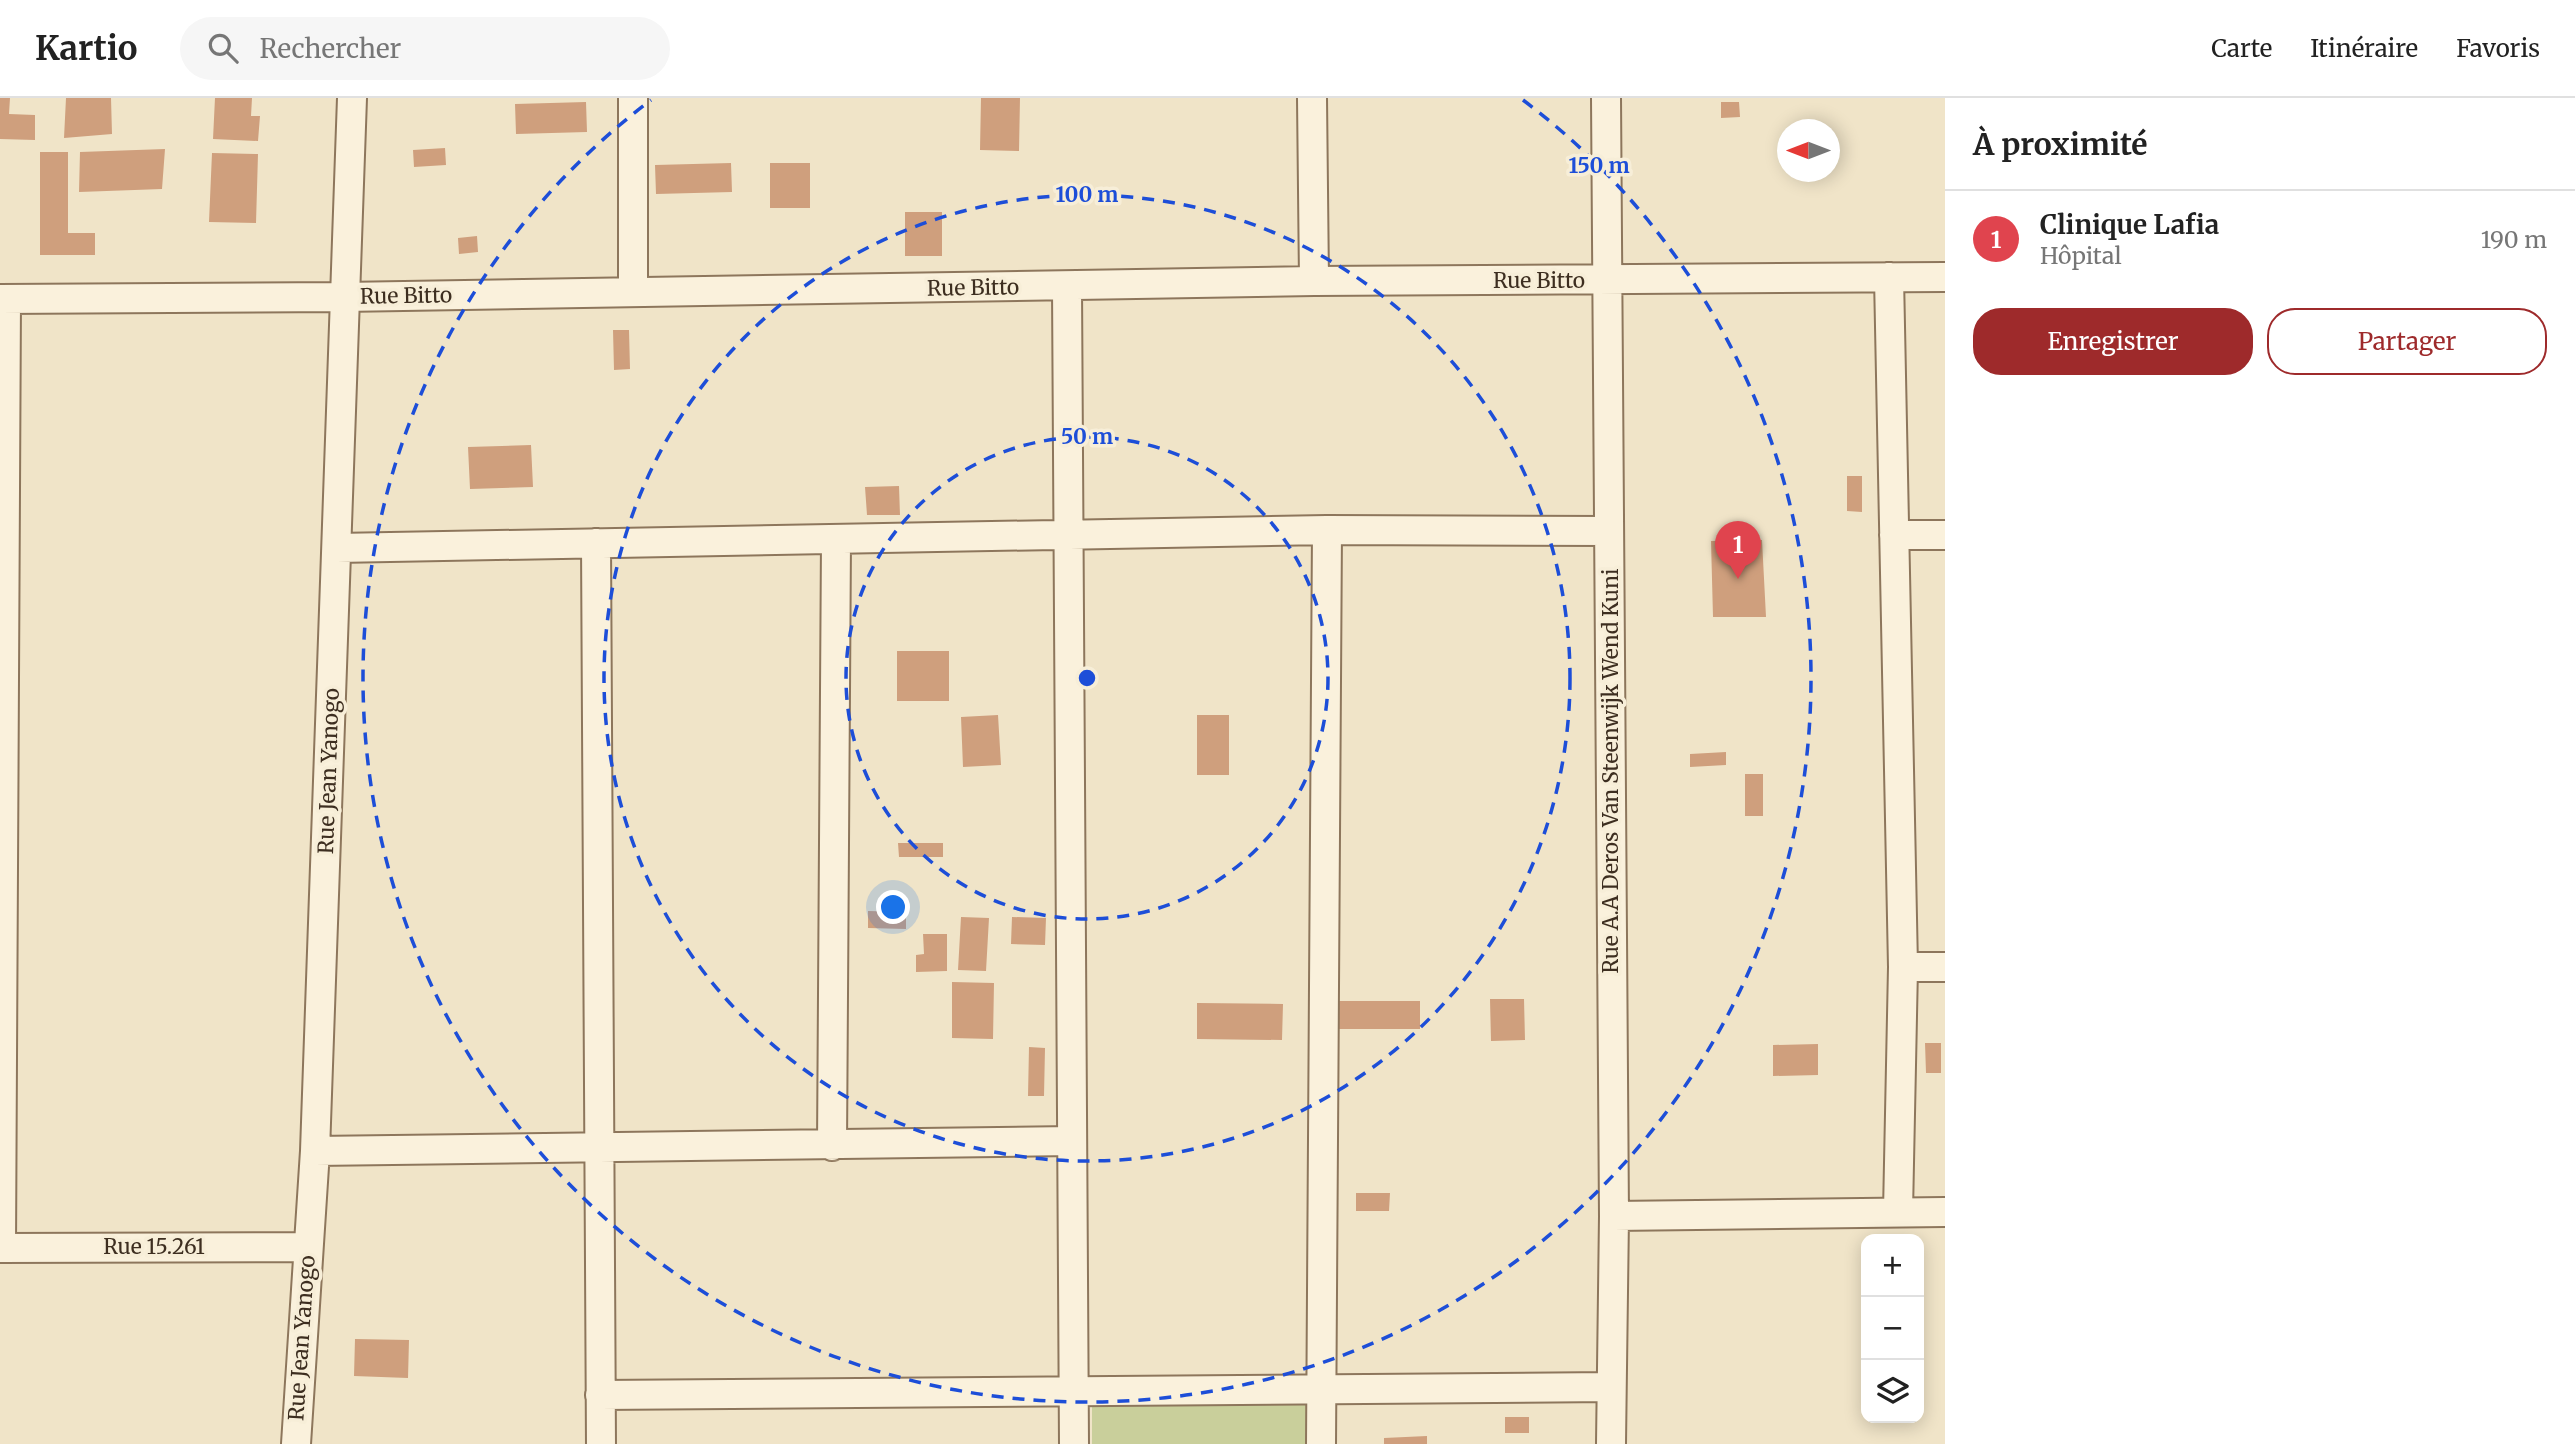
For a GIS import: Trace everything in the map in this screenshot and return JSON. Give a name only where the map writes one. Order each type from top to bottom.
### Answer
[{"type":"street","name":"Rue Jean Yanogo","points":[[296,1444],[315,1151],[352,98]]},
{"type":"street","points":[[633,98],[633,292]]},
{"type":"street","points":[[1312,98],[1314,281]]},
{"type":"street","name":"Rue A.A Deros Van Steenwijk Wend Kuni","points":[[1605,98],[1614,1216],[1611,1444]]},
{"type":"street","points":[[1889,277],[1903,967],[1898,1212]]},
{"type":"street","name":"Rue Bitto","points":[[3,299],[343,297],[1314,281],[1945,277]]},
{"type":"street","points":[[1067,287],[1074,1444]]},
{"type":"street","points":[[1,1248],[3,299]]},
{"type":"street","points":[[1321,1444],[1327,530]]},
{"type":"street","points":[[337,548],[1327,530],[1609,531]]},
{"type":"street","points":[[1894,534],[1945,535]]},
{"type":"street","points":[[832,1146],[836,540]]},
{"type":"street","points":[[596,543],[601,1444]]},
{"type":"street","points":[[1903,967],[1945,967]]},
{"type":"street","points":[[315,1151],[1072,1141]]},
{"type":"street","points":[[1614,1216],[1945,1212]]},
{"type":"street","name":"Rue 15.261","points":[[1,1248],[308,1247]]},
{"type":"street","points":[[600,1395],[1611,1387]]},
{"type":"green space","points":[[1317,1399],[1317,1444],[1092,1444],[1092,1401]]},
{"type":"building","points":[[0,98],[10,98],[9,114],[35,115],[35,140],[0,139]]},
{"type":"building","points":[[66,98],[111,98],[112,134],[64,138]]},
{"type":"building","points":[[215,98],[252,98],[251,116],[260,116],[258,141],[213,139]]},
{"type":"building","points":[[981,98],[1020,98],[1019,151],[980,150]]},
{"type":"building","points":[[586,102],[587,132],[516,134],[515,104]]},
{"type":"building","points":[[1721,102],[1739,102],[1740,117],[1721,118]]},
{"type":"building","points":[[445,148],[446,165],[414,167],[413,150]]},
{"type":"building","points":[[165,149],[162,189],[79,192],[80,152]]},
{"type":"building","points":[[40,152],[68,152],[68,233],[95,233],[95,255],[40,255]]},
{"type":"building","points":[[212,153],[258,154],[256,223],[209,222]]},
{"type":"building","points":[[731,163],[732,192],[656,194],[655,165]]},
{"type":"building","points":[[770,163],[810,163],[810,208],[770,208]]},
{"type":"building","points":[[905,212],[942,212],[942,256],[905,256]]},
{"type":"building","points":[[477,236],[478,252],[459,254],[458,238]]},
{"type":"building","points":[[613,330],[629,330],[630,369],[614,370]]},
{"type":"building","points":[[531,445],[533,487],[470,489],[468,447]]},
{"type":"building","points":[[1847,476],[1862,476],[1862,512],[1847,511]]},
{"type":"building","points":[[899,486],[900,515],[867,515],[865,487]]},
{"type":"building","points":[[1762,540],[1766,617],[1713,617],[1711,541]]},
{"type":"building","points":[[897,651],[949,651],[949,701],[897,701]]},
{"type":"building","points":[[998,715],[1001,765],[963,767],[961,717]]},
{"type":"building","points":[[1197,715],[1229,715],[1229,775],[1197,775]]},
{"type":"building","points":[[1726,752],[1726,765],[1690,767],[1690,754]]},
{"type":"building","points":[[1745,774],[1763,774],[1763,816],[1745,816]]},
{"type":"building","points":[[898,843],[943,843],[943,857],[899,857]]},
{"type":"building","points":[[868,911],[906,912],[906,929],[868,928]]},
{"type":"building","points":[[961,917],[989,918],[986,971],[958,970]]},
{"type":"building","points":[[1012,917],[1046,918],[1045,945],[1011,944]]},
{"type":"building","points":[[923,934],[947,934],[947,971],[916,972],[916,955],[924,954]]},
{"type":"building","points":[[952,982],[994,983],[993,1039],[952,1038]]},
{"type":"building","points":[[1490,999],[1524,999],[1525,1040],[1491,1041]]},
{"type":"building","points":[[1335,1001],[1420,1001],[1420,1029],[1335,1029]]},
{"type":"building","points":[[1197,1003],[1283,1004],[1282,1040],[1197,1039]]},
{"type":"building","points":[[1925,1043],[1941,1043],[1941,1073],[1926,1073]]},
{"type":"building","points":[[1818,1044],[1818,1075],[1773,1076],[1773,1045]]},
{"type":"building","points":[[1029,1047],[1045,1048],[1044,1096],[1028,1096]]},
{"type":"building","points":[[1356,1193],[1390,1193],[1389,1211],[1356,1211]]},
{"type":"building","points":[[355,1339],[409,1340],[408,1378],[354,1376]]},
{"type":"building","points":[[1505,1417],[1529,1417],[1529,1433],[1505,1433]]},
{"type":"building","points":[[1427,1436],[1427,1444],[1384,1444],[1384,1438]]},
{"type":"place","name":"Clinique Lafia","points":[[1738,579]]}]
